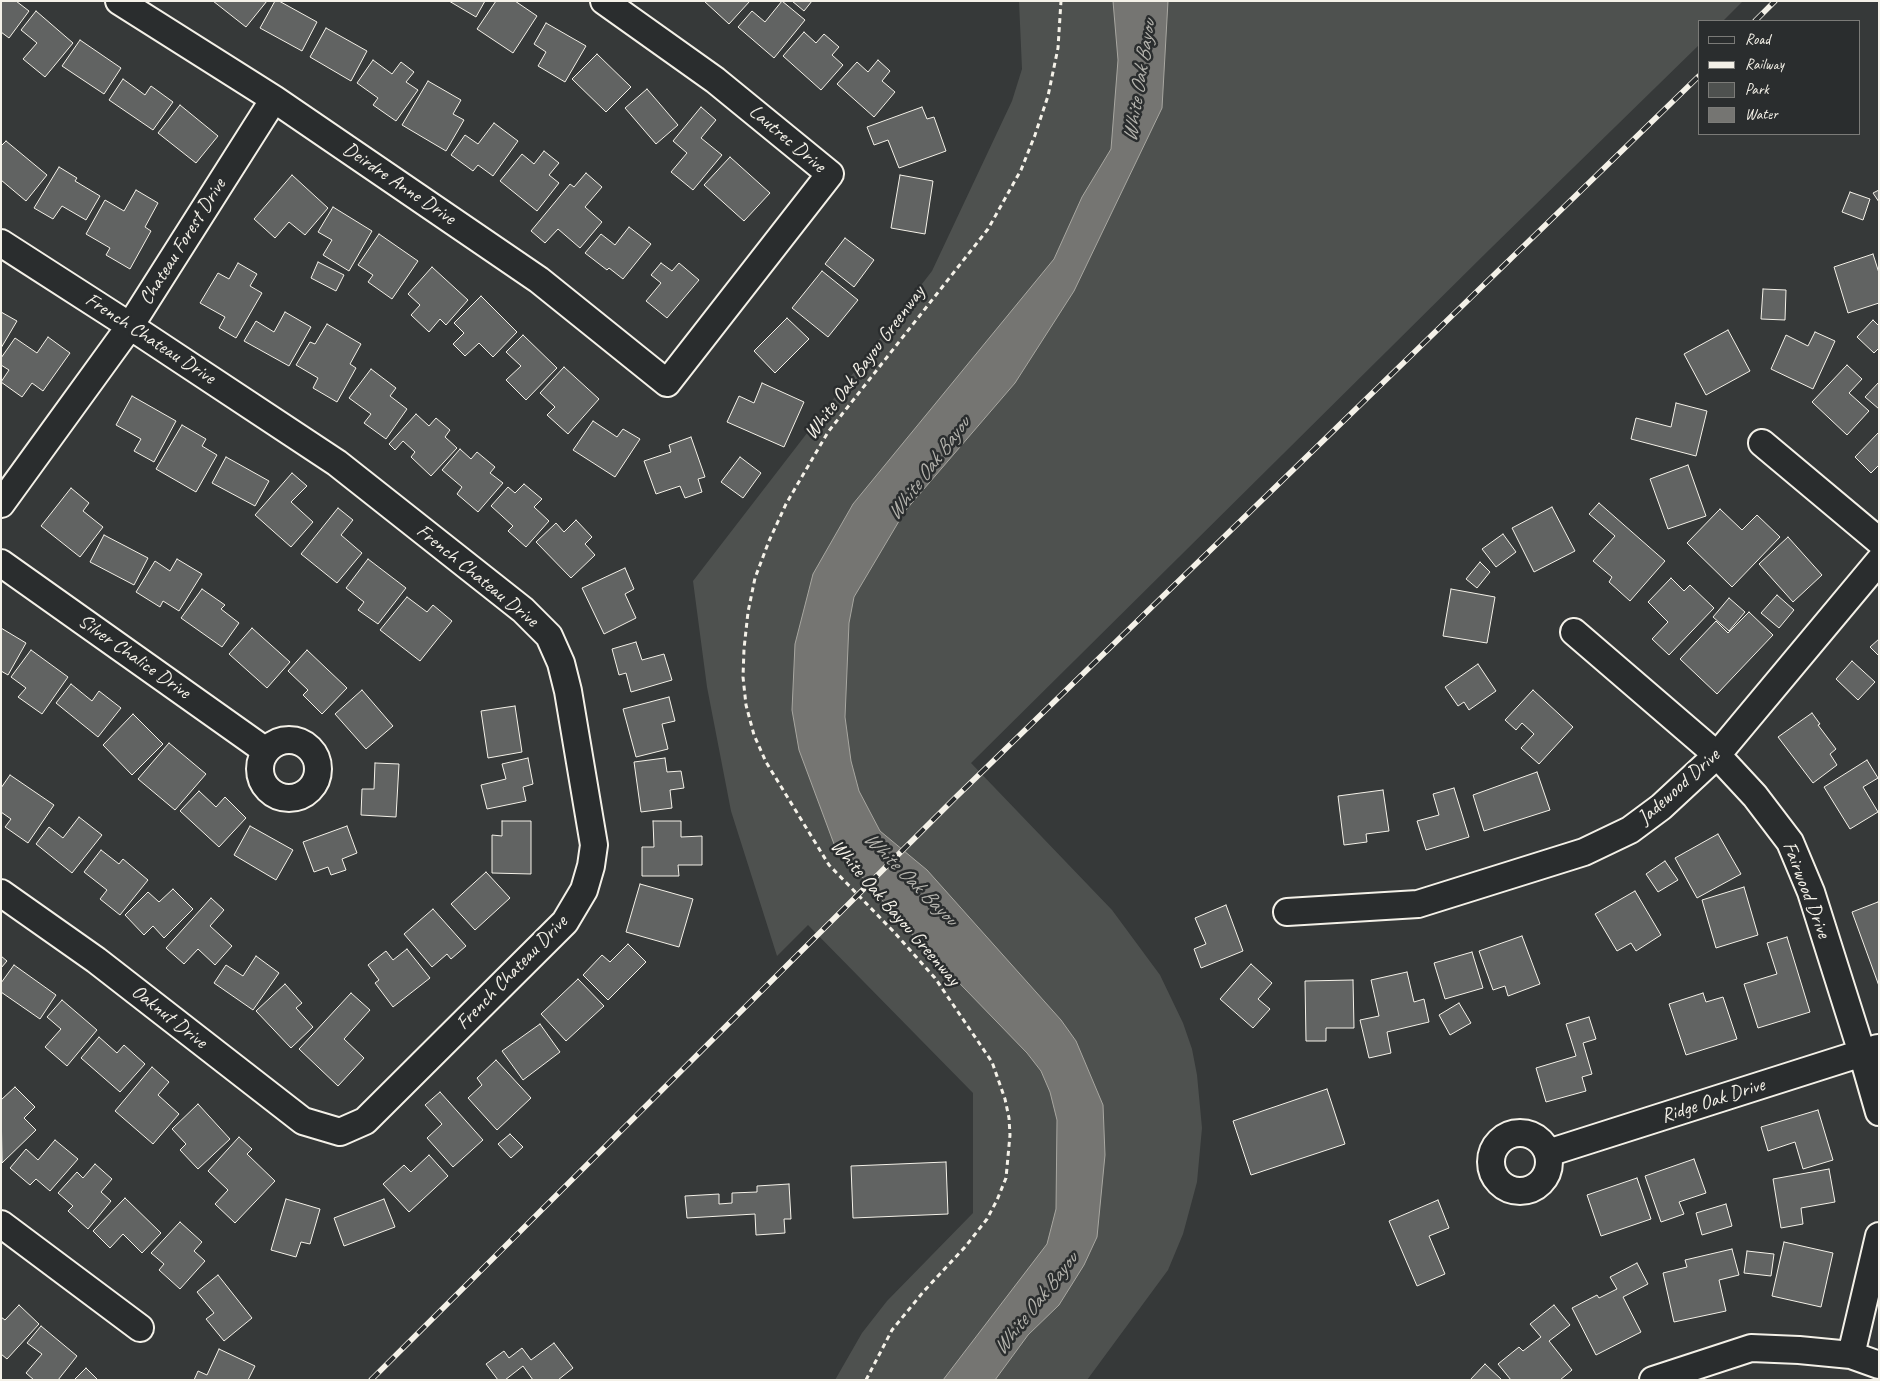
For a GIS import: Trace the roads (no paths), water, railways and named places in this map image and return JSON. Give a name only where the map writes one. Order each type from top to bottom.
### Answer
[{"type":"street","name":"Deirdre Anne Drive","points":[[119,1],[274,99],[539,280],[668,383]]},
{"type":"street","name":"Lautrec Drive","points":[[604,1],[715,80],[830,174],[668,383]]},
{"type":"street","name":"Chateau Forest Drive","points":[[1,504],[130,326],[274,99]]},
{"type":"street","name":"French Chateau Drive","points":[[1,244],[130,326],[337,463],[523,610],[549,636],[563,672],[568,691],[594,845],[591,866],[584,890],[565,922],[538,951],[365,1122],[340,1132]]},
{"type":"street","points":[[1762,443],[1879,541]]},
{"type":"street","name":"Jadewood Drive","points":[[1287,912],[1418,904],[1584,852],[1630,830],[1662,807],[1717,756],[1879,561]]},
{"type":"street","name":"Silver Chalice Drive","points":[[1,563],[266,751]]},
{"type":"street","name":"Fairwood Drive","points":[[1574,632],[1717,756],[1755,796],[1790,842],[1811,892],[1871,1051],[1879,1112]]},
{"type":"street","name":"Oaknut Drive","points":[[1,893],[96,960],[303,1121],[340,1132]]},
{"type":"street","name":"Ridge Oak Drive","points":[[1548,1153],[1871,1051]]},
{"type":"street","points":[[1,1224],[140,1328]]},
{"type":"street","points":[[1852,1355],[1879,1236]]},
{"type":"street","points":[[1653,1380],[1751,1348],[1852,1355],[1879,1365]]},
{"type":"water","name":"White Oak Bayou","points":[[1113,1],[1168,1],[1162,108],[1074,291],[1015,383],[905,511],[854,597],[849,623],[845,717],[851,761],[859,791],[880,831],[927,870],[1061,1020],[1076,1041],[1103,1105],[1105,1155],[1097,1237],[1084,1265],[1059,1305],[1028,1335],[995,1380],[943,1380],[1047,1244],[1056,1209],[1057,1120],[1050,1092],[1041,1071],[1027,1053],[905,927],[834,844],[799,750],[792,710],[795,644],[813,574],[853,504],[1054,259],[1082,197],[1111,149],[1118,60]]},
{"type":"railway","points":[[1756,20],[1775,1]]},
{"type":"railway","points":[[371,1380],[955,798],[1698,77]]}]
